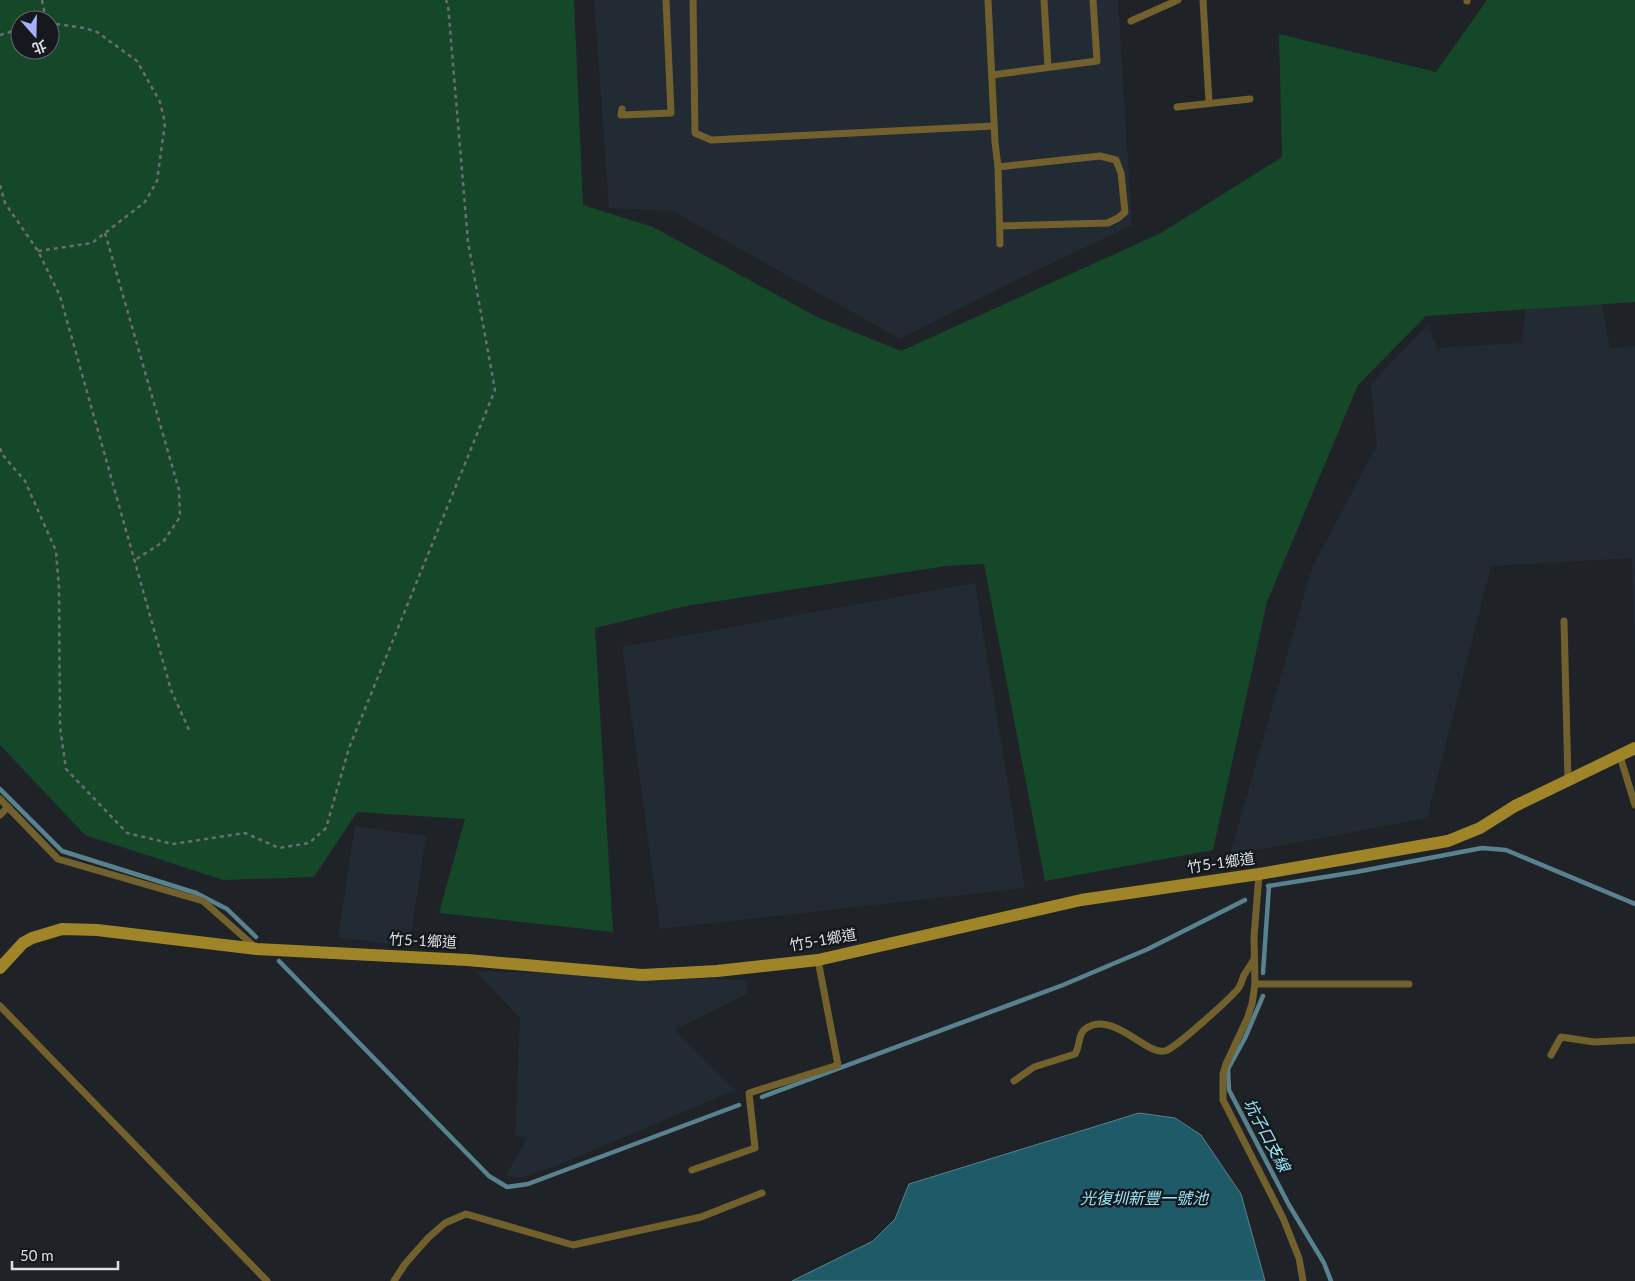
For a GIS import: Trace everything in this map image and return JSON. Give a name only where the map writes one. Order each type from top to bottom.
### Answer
[{"type":"street","name":"竹5-1鄉道","points":[[0,968],[23,944],[32,938],[62,929],[97,930],[257,949],[467,960],[642,975],[818,960],[1081,900],[1259,874],[1448,841],[1480,828],[1515,806],[1635,748]]},
{"type":"lane","points":[[622,109],[621,116],[671,113],[666,0]]},
{"type":"lane","points":[[693,0],[695,133],[711,140],[994,126]]},
{"type":"lane","points":[[988,0],[994,126],[998,167],[1000,244]]},
{"type":"lane","points":[[1044,0],[1048,67]]},
{"type":"lane","points":[[992,75],[1097,61],[1093,0]]},
{"type":"lane","points":[[1131,21],[1178,0]]},
{"type":"lane","points":[[1203,0],[1208,102]]},
{"type":"lane","points":[[1177,107],[1208,102],[1250,100]]},
{"type":"lane","points":[[998,167],[1100,156],[1116,160],[1121,173],[1125,212],[1118,218],[1108,222],[1000,226]]},
{"type":"lane","points":[[1564,620],[1568,780]]},
{"type":"lane","points":[[1620,756],[1635,805]]},
{"type":"lane","points":[[0,799],[58,860],[203,901],[257,949]]},
{"type":"lane","points":[[0,815],[8,807]]},
{"type":"lane","points":[[1259,874],[1254,937],[1255,984],[1252,1004],[1226,1064],[1223,1074],[1223,1100],[1283,1218],[1299,1258],[1303,1281]]},
{"type":"lane","points":[[1014,1081],[1034,1067],[1076,1054],[1082,1032],[1085,1029],[1103,1024],[1116,1027],[1155,1050],[1165,1051],[1179,1042],[1240,988],[1244,976],[1254,959]]},
{"type":"lane","points":[[692,1170],[755,1148],[750,1094],[838,1065],[818,960]]},
{"type":"lane","points":[[1255,984],[1409,984]]},
{"type":"lane","points":[[0,1006],[267,1281]]},
{"type":"lane","points":[[1551,1055],[1561,1037],[1594,1042],[1635,1040]]},
{"type":"lane","points":[[394,1281],[405,1264],[445,1222],[466,1214],[573,1245],[701,1218],[762,1193]]},
{"type":"path","points":[[0,448],[2,454],[25,481],[56,551],[59,588],[60,728],[66,769],[128,833],[172,844],[245,834],[279,848],[309,843],[326,828],[349,748],[495,390],[468,242],[448,5],[446,0]]},
{"type":"path","points":[[38,250],[92,244],[145,202],[157,181],[165,123],[160,102],[137,61],[97,32],[60,24]]},
{"type":"path","points":[[0,185],[5,204],[38,250],[60,296],[171,690],[189,730]]},
{"type":"path","points":[[105,233],[179,490],[180,517],[163,542],[135,560]]},
{"type":"shaded area","points":[[594,0],[1118,0],[1132,225],[1002,287],[900,339],[673,211],[609,208]]},
{"type":"shaded area","points":[[1528,272],[1591,277],[1603,310],[1610,348],[1635,346],[1635,655],[1632,558],[1491,566],[1427,818],[1230,855],[1312,568],[1377,445],[1371,384],[1428,324],[1437,348],[1522,343]]},
{"type":"shaded area","points":[[975,583],[1025,888],[660,929],[622,647]]},
{"type":"shaded area","points":[[355,826],[426,836],[409,947],[338,937]]},
{"type":"shaded area","points":[[475,971],[747,980],[747,994],[675,1030],[735,1090],[556,1166],[520,1178],[506,1175],[528,1137],[515,1136],[520,1018]]},
{"type":"green space","points":[[0,0],[574,0],[583,205],[653,227],[817,317],[901,351],[1161,233],[1282,157],[1279,34],[1436,72],[1487,0],[1635,0],[1635,302],[1426,316],[1358,385],[1267,602],[1213,850],[1045,881],[984,564],[946,566],[686,606],[595,628],[613,932],[439,913],[465,819],[357,812],[314,877],[223,880],[85,835],[0,745]]},
{"type":"water","name":"光復圳新豐一號池","points":[[1139,1113],[1175,1118],[1201,1135],[1241,1194],[1265,1281],[792,1281],[873,1241],[895,1219],[909,1184]]},
{"type":"waterway","points":[[0,789],[62,851],[196,893],[227,909],[256,937]]},
{"type":"waterway","points":[[1268,886],[1356,872],[1482,848],[1506,850],[1635,904]]},
{"type":"waterway","name":"坑子口支線","points":[[1263,973],[1269,886]]},
{"type":"waterway","points":[[762,1097],[1063,985],[1148,949],[1245,900]]},
{"type":"waterway","points":[[279,961],[489,1176],[507,1187],[528,1184],[739,1105]]},
{"type":"waterway","name":"坑子口支線","points":[[1263,996],[1245,1038],[1228,1069],[1229,1090],[1289,1205],[1324,1263],[1331,1281]]}]
